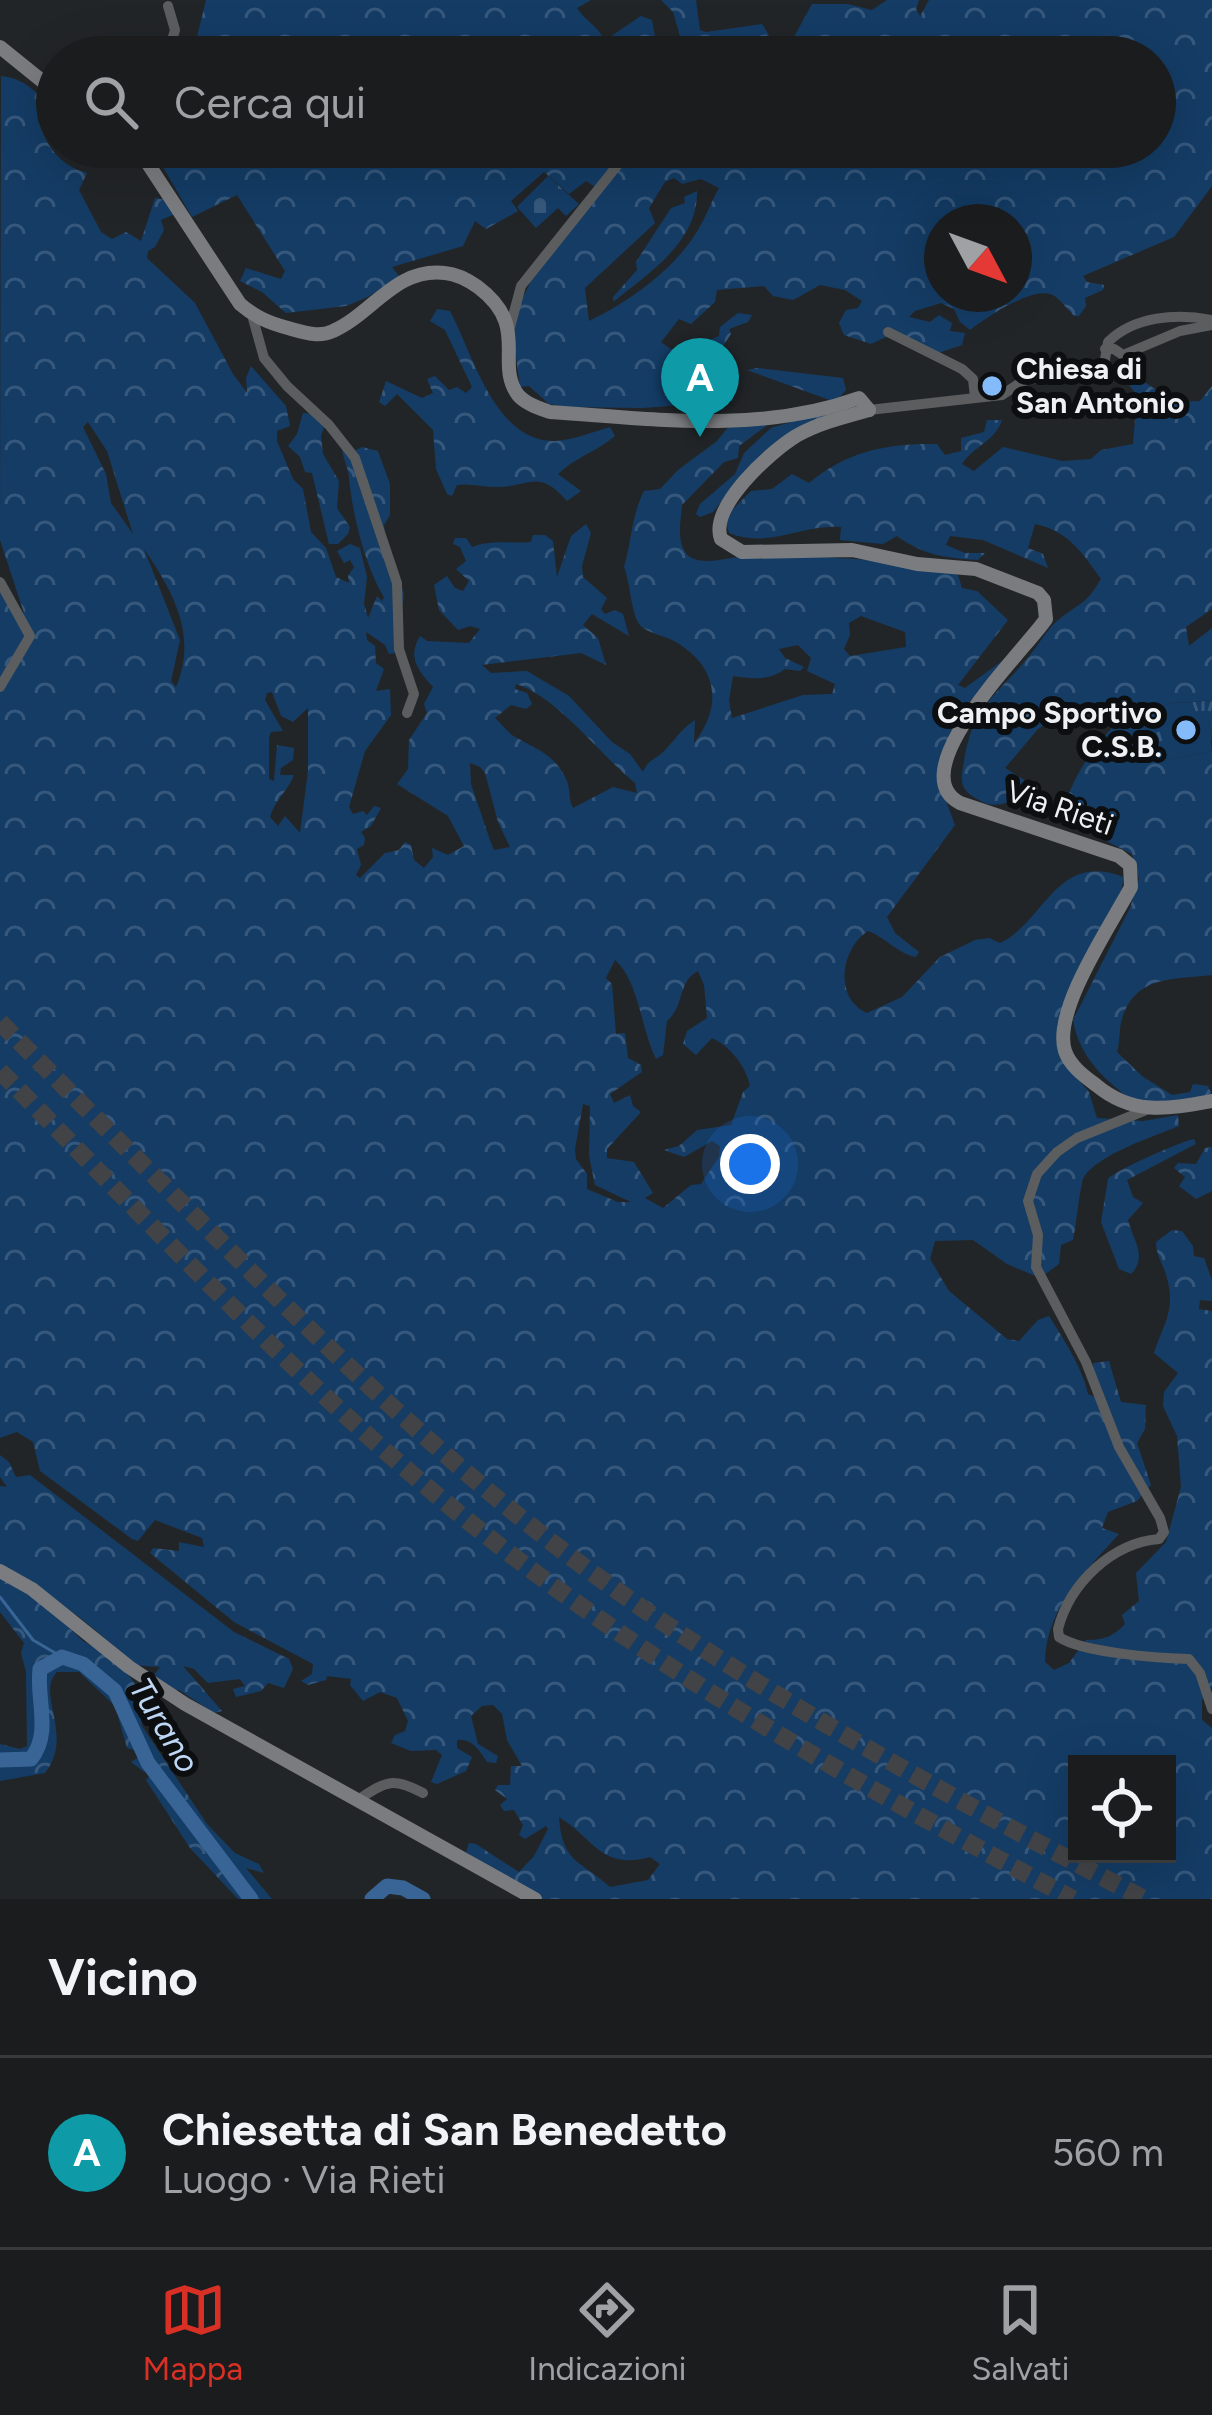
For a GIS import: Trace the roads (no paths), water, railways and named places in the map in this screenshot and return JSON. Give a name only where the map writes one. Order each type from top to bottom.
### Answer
[{"type":"street","points":[[168,6],[173,36]]},
{"type":"street","points":[[0,47],[36,76]]},
{"type":"street","points":[[150,168],[222,279],[252,315],[264,358],[329,424],[355,458],[398,583],[399,649],[414,694],[407,713]]},
{"type":"street","points":[[508,334],[521,286],[615,168]]},
{"type":"street","points":[[252,315],[311,335],[331,332],[395,285],[441,272],[467,280],[490,297],[507,322],[515,390],[526,402],[550,412],[732,423],[859,398],[869,410],[1002,395],[1023,380],[1104,365],[1112,337],[1148,320],[1179,316],[1212,322]]},
{"type":"street","points":[[1105,349],[1123,355],[1212,322]]},
{"type":"street","points":[[888,332],[962,369],[973,379],[976,397]]},
{"type":"street","name":"Via Rieti","points":[[869,410],[817,426],[778,448],[731,500],[720,516],[718,532],[724,545],[742,552],[852,550],[917,564],[976,569],[1028,586],[1044,600],[1046,619],[1039,631],[959,726],[944,780],[952,798],[960,802],[1119,856],[1130,865],[1131,887],[1066,1012],[1063,1035],[1065,1050],[1077,1070],[1108,1095],[1146,1110]]},
{"type":"street","points":[[0,582],[30,635],[0,687]]},
{"type":"street","points":[[1212,1101],[1146,1110],[1077,1138],[1046,1162],[1030,1186],[1031,1218],[1038,1235],[1036,1267],[1086,1362],[1119,1447],[1164,1532],[1160,1539],[1120,1548],[1110,1555],[1070,1600],[1059,1637],[1075,1646],[1157,1660],[1189,1659],[1200,1673],[1212,1708]]},
{"type":"street","points":[[0,1571],[32,1589],[129,1667],[185,1704],[535,1899]]},
{"type":"street","points":[[359,1799],[385,1782],[403,1782],[423,1793]]},
{"type":"waterway","points":[[0,1597],[33,1640],[62,1657]]},
{"type":"waterway","name":"Turano","points":[[0,1760],[31,1759],[37,1749],[42,1727],[40,1669],[62,1657],[83,1664],[115,1691],[148,1763],[251,1899]]},
{"type":"waterway","name":"Turano","points":[[372,1899],[387,1886],[423,1899]]},
{"type":"tunnel","points":[[0,1022],[366,1382],[472,1478],[584,1567],[702,1648],[826,1724],[1144,1899]]},
{"type":"tunnel","points":[[0,1071],[333,1404],[523,1564],[752,1718],[1073,1899]]},
{"type":"place","name":"Chiesa di San Antonio","points":[[992,386]]},
{"type":"place","name":"Chiesetta di San Benedetto","points":[[700,437]]},
{"type":"place","name":"Campo Sportivo C.S.B.","points":[[1186,730]]}]
